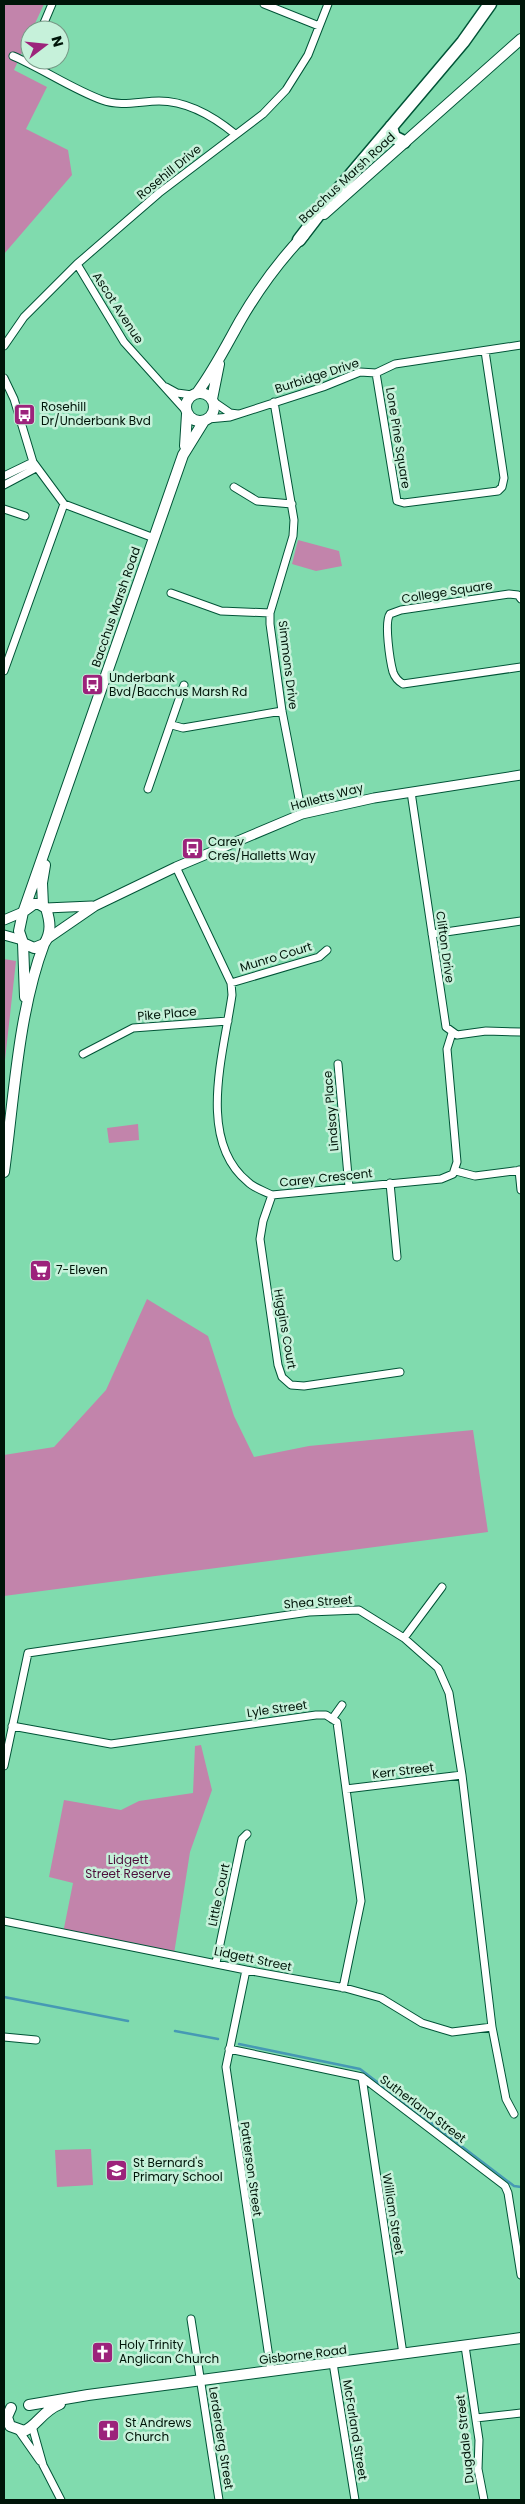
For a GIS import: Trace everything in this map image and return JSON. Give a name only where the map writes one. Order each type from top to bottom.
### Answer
[{"type":"highway","points":[[299,240],[332,197],[464,42],[490,4]]},
{"type":"highway","points":[[392,127],[394,137],[404,142]]},
{"type":"main road","name":"Bacchus Marsh Road","points":[[195,394],[220,361],[252,301],[299,240],[328,210],[521,39]]},
{"type":"main road","name":"Bacchus Marsh Road","points":[[213,401],[220,361]]},
{"type":"main road","points":[[195,394],[206,394],[213,401],[214,412],[206,420],[194,420],[187,412],[186,402],[195,394]]},
{"type":"main road","name":"Bacchus Marsh Road","points":[[24,911],[183,455],[187,412]]},
{"type":"main road","name":"Bacchus Marsh Road","points":[[183,455],[206,420]]},
{"type":"main road","name":"Bacchus Marsh Road","points":[[45,907],[43,873],[54,826]]},
{"type":"main road","points":[[4,1172],[26,1013],[37,962],[50,925],[45,907],[34,904],[24,911],[20,924],[26,1013]]},
{"type":"main road","points":[[22,942],[34,948],[45,941]]},
{"type":"main road","name":"Gisborne Road","points":[[29,2405],[88,2395],[521,2338]]},
{"type":"main road","name":"Gisborne Road","points":[[34,2424],[50,2408],[88,2395]]},
{"type":"main road","points":[[19,2403],[29,2405],[35,2412],[34,2424],[12,2430],[7,2417],[7,2410],[19,2403]]},
{"type":"street","points":[[45,20],[52,4]]},
{"type":"street","points":[[264,4],[319,26]]},
{"type":"street","name":"Rosehill Drive","points":[[4,346],[24,317],[77,264],[159,193],[234,134],[263,114],[286,90],[308,55],[328,4]]},
{"type":"street","points":[[13,56],[20,57]]},
{"type":"street","points":[[48,70],[103,101],[128,104],[160,101],[188,105],[217,119],[234,134]]},
{"type":"street","name":"Ascot Avenue","points":[[77,264],[124,342],[187,412]]},
{"type":"street","name":"Burbidge Drive","points":[[206,420],[238,414],[323,387],[360,372],[376,373],[394,364],[521,345]]},
{"type":"street","name":"Lone Pine Square","points":[[376,373],[397,501],[404,503],[498,491],[502,487],[504,478],[485,351]]},
{"type":"street","points":[[4,378],[14,399],[35,465],[64,504],[154,538]]},
{"type":"street","points":[[163,385],[177,393],[195,394]]},
{"type":"street","points":[[213,401],[230,413],[238,414]]},
{"type":"street","name":"Simmons Drive","points":[[274,402],[292,504],[293,536],[270,613],[273,653],[282,711],[302,814]]},
{"type":"street","points":[[4,476],[35,465]]},
{"type":"street","points":[[4,485],[35,465]]},
{"type":"street","points":[[234,487],[257,501],[292,504]]},
{"type":"street","points":[[4,671],[64,504]]},
{"type":"street","points":[[4,510],[25,516]]},
{"type":"street","points":[[171,593],[221,611],[270,613]]},
{"type":"street","name":"College Square","points":[[521,599],[518,595],[509,594],[401,610],[390,614],[386,622],[393,672],[399,682],[403,684],[521,667]]},
{"type":"street","points":[[148,789],[172,725],[184,686]]},
{"type":"street","points":[[172,725],[183,728],[282,711]]},
{"type":"street","name":"Halletts Way","points":[[45,941],[95,906],[176,867],[302,814],[411,792],[521,774]]},
{"type":"street","name":"Clifton Drive","points":[[411,792],[446,1027],[452,1033]]},
{"type":"street","name":"Carey Crescent","points":[[176,867],[231,983],[217,1108],[220,1140],[231,1165],[248,1183],[272,1194],[442,1179],[456,1171]]},
{"type":"street","name":"Halletts Way","points":[[45,907],[95,906]]},
{"type":"street","points":[[4,920],[24,911]]},
{"type":"street","points":[[432,934],[521,920]]},
{"type":"street","points":[[4,935],[22,942]]},
{"type":"street","name":"Munro Court","points":[[231,983],[319,957],[327,950]]},
{"type":"street","name":"Pike Place","points":[[84,1054],[133,1028],[228,1021]]},
{"type":"street","points":[[521,1032],[486,1032],[456,1036],[452,1033],[447,1049],[457,1162],[456,1171],[475,1176],[520,1170],[521,1190]]},
{"type":"street","name":"Lindsay Place","points":[[338,1064],[349,1187]]},
{"type":"street","points":[[390,1183],[397,1257]]},
{"type":"street","name":"Higgins Court","points":[[272,1194],[263,1221],[260,1239],[278,1366],[282,1377],[291,1386],[304,1386],[400,1372]]},
{"type":"street","points":[[404,1638],[442,1587]]},
{"type":"street","name":"Shea Street","points":[[12,1726],[28,1653],[317,1611],[359,1610],[404,1638],[438,1668],[449,1693],[462,1775],[492,2027],[506,2099],[514,2114]]},
{"type":"street","points":[[342,1705],[332,1719],[337,1722],[361,1900],[343,1988]]},
{"type":"street","name":"Lyle Street","points":[[12,1726],[111,1744],[316,1715],[326,1715],[332,1719]]},
{"type":"street","points":[[4,1766],[12,1726]]},
{"type":"street","name":"Kerr Street","points":[[346,1789],[462,1775]]},
{"type":"street","name":"Little Court","points":[[216,1963],[242,1839],[247,1834]]},
{"type":"street","name":"Lidgett Street","points":[[4,1921],[343,1988],[381,1998],[422,2023],[452,2032],[492,2027]]},
{"type":"street","name":"Patterson Street","points":[[246,1970],[226,2067],[235,2141],[271,2371]]},
{"type":"street","points":[[4,2037],[36,2040]]},
{"type":"street","name":"Sutherland Street","points":[[229,2049],[362,2077],[505,2186],[521,2275]]},
{"type":"street","name":"William Street","points":[[362,2077],[402,2354]]},
{"type":"street","name":"Lerderderg Street","points":[[192,2319],[218,2500]]},
{"type":"street","name":"Dugdale Street","points":[[465,2346],[479,2440],[478,2469],[484,2500]]},
{"type":"street","name":"McFarland Street","points":[[333,2363],[355,2500]]},
{"type":"street","points":[[476,2418],[521,2413]]},
{"type":"street","points":[[34,2424],[44,2465],[61,2500]]},
{"type":"street","points":[[12,2430],[44,2465]]},
{"type":"green space","points":[[4,4],[44,4],[37,20],[20,20],[20,57],[14,70],[47,87],[26,129],[68,150],[72,175],[4,254]]},
{"type":"green space","points":[[298,540],[339,551],[342,566],[316,571],[292,564]]},
{"type":"green space","points":[[4,959],[16,961],[4,1069]]},
{"type":"green space","points":[[138,1124],[139,1140],[109,1143],[107,1128]]},
{"type":"green space","points":[[147,1299],[208,1336],[234,1416],[254,1457],[309,1446],[473,1430],[488,1532],[4,1596],[4,1455],[54,1447],[106,1390]]},
{"type":"green space","name":"Lidgett Street Reserve","points":[[201,1745],[212,1790],[190,1852],[174,1954],[63,1933],[73,1883],[49,1877],[64,1800],[121,1810],[139,1801],[193,1793],[195,1746]]},
{"type":"green space","points":[[91,2149],[93,2185],[57,2187],[55,2150]]},
{"type":"waterway","points":[[4,1997],[128,2021]]},
{"type":"waterway","points":[[175,2031],[218,2039]]},
{"type":"waterway","points":[[239,2044],[360,2069],[514,2186],[521,2187]]},
{"type":"place","name":"Rosehill Dr/Underbank Bvd","points":[[25,414]]},
{"type":"place","name":"Underbank Bvd/Bacchus Marsh Rd","points":[[93,685]]},
{"type":"place","name":"Carey Cres/Halletts Way","points":[[192,849]]},
{"type":"place","name":"7-Eleven","points":[[40,1270]]},
{"type":"place","name":"St Bernard's Primary School","points":[[117,2170]]},
{"type":"place","name":"Holy Trinity Anglican Church","points":[[103,2352]]},
{"type":"place","name":"St Andrews Church","points":[[109,2430]]}]
